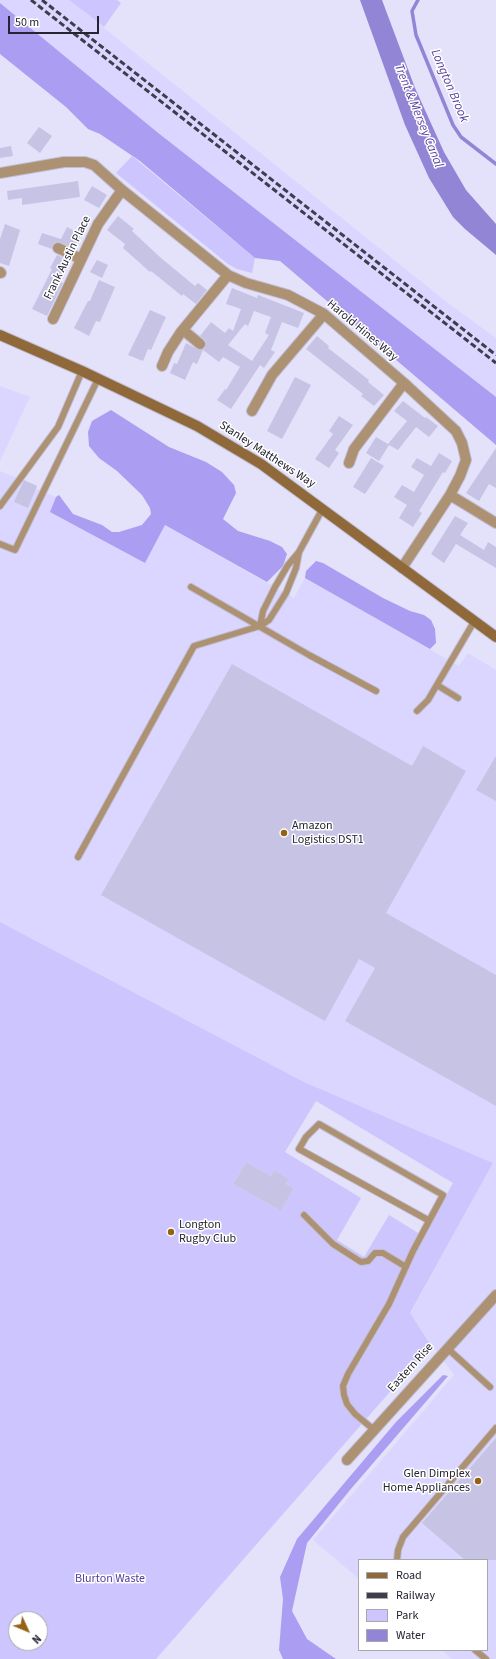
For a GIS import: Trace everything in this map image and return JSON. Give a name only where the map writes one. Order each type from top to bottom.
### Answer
[{"type":"main road","name":"Stanley Matthews Way","points":[[0,335],[82,371],[218,438],[261,464],[323,508],[496,637]]},
{"type":"street","name":"Harold Hines Way","points":[[0,173],[64,162],[85,162],[94,166],[228,274],[246,283],[288,294],[324,314],[404,383],[456,431],[462,443],[466,460],[460,476],[450,495],[402,568]]},
{"type":"street","name":"Frank Austin Place","points":[[53,319],[98,224],[122,190]]},
{"type":"street","points":[[58,248],[81,259]]},
{"type":"street","points":[[162,366],[168,352],[183,330],[228,274]]},
{"type":"street","points":[[252,411],[272,375],[324,314]]},
{"type":"street","points":[[183,330],[200,344]]},
{"type":"street","points":[[349,463],[354,449],[404,383]]},
{"type":"street","points":[[450,495],[496,523]]},
{"type":"street","name":"Eastern Rise","points":[[347,1460],[496,1295]]},
{"type":"lane","points":[[0,506],[58,427],[82,371]]},
{"type":"lane","points":[[0,544],[15,550],[98,379]]},
{"type":"lane","points":[[260,626],[264,611],[275,587],[288,565],[299,552],[323,508]]},
{"type":"lane","points":[[78,857],[194,646],[260,626],[269,620],[286,593],[296,568],[299,552]]},
{"type":"lane","points":[[191,587],[376,691]]},
{"type":"lane","points":[[417,711],[428,700],[475,620]]},
{"type":"lane","points":[[437,685],[458,698]]},
{"type":"lane","points":[[374,1429],[355,1414],[347,1404],[344,1395],[344,1386],[348,1374],[389,1304],[428,1220],[443,1195],[319,1124],[306,1137],[299,1149],[428,1220]]},
{"type":"lane","points":[[304,1215],[333,1244],[361,1262],[368,1261],[376,1253],[383,1252],[406,1267]]},
{"type":"lane","points":[[447,1348],[490,1387]]},
{"type":"lane","points":[[397,1559],[398,1550],[403,1536],[496,1428]]},
{"type":"lane","points":[[476,1651],[486,1659]]},
{"type":"shaded area","points":[[0,0],[69,0],[448,303],[496,338],[496,397],[157,132],[0,3]]},
{"type":"shaded area","points":[[0,3],[157,132],[496,397],[496,445],[280,261],[255,258],[140,161],[100,134],[88,129],[66,107],[0,54]]},
{"type":"shaded area","points":[[0,386],[30,397],[0,461]]},
{"type":"shaded area","points":[[111,410],[169,447],[206,462],[222,472],[234,485],[236,493],[223,519],[238,531],[270,541],[282,547],[287,554],[283,566],[267,582],[165,525],[145,563],[50,512],[56,497],[59,495],[73,514],[102,525],[112,532],[119,532],[142,525],[151,514],[150,508],[142,495],[117,471],[99,458],[89,446],[88,432],[92,421]]},
{"type":"shaded area","points":[[0,471],[37,486],[36,489],[56,497],[51,511],[145,563],[165,525],[294,598],[305,578],[459,666],[468,653],[496,670],[496,1659],[452,1659],[443,1651],[488,1651],[488,1559],[358,1559],[358,1578],[313,1540],[454,1375],[410,1314],[493,1163],[304,1082],[0,922]]},
{"type":"shaded area","points":[[316,561],[323,563],[383,598],[410,611],[424,615],[431,620],[435,629],[436,643],[430,649],[305,578],[306,571]]},
{"type":"shaded area","points":[[443,1375],[448,1376],[350,1490],[307,1543],[292,1611],[307,1639],[336,1659],[283,1659],[279,1650],[283,1599],[280,1577],[297,1539],[396,1422]]},
{"type":"green space","points":[[69,0],[117,0],[121,3],[104,27]]},
{"type":"green space","points":[[132,156],[255,258],[252,273],[237,269],[228,264],[116,173]]},
{"type":"green space","name":"Longton Rugby Club","points":[[0,922],[304,1082],[493,1163],[410,1313],[431,1345],[156,1659],[0,1659]],"holes":[[[316,1101],[453,1183],[423,1236],[389,1215],[364,1257],[337,1240],[361,1198],[285,1152]],[[246,1162],[271,1176],[274,1170],[289,1179],[286,1184],[294,1188],[281,1211],[233,1184]]]},
{"type":"water","name":"Trent & Mersey Canal","points":[[360,0],[382,0],[415,88],[444,152],[466,190],[496,224],[496,255],[453,217],[429,178],[405,125]]},
{"type":"building","points":[[39,127],[52,136],[40,153],[27,143]]},
{"type":"building","points":[[11,146],[13,156],[0,158],[0,148]]},
{"type":"building","points":[[78,181],[80,197],[22,205],[22,198],[8,200],[7,191]]},
{"type":"building","points":[[92,186],[107,195],[99,208],[84,200]]},
{"type":"building","points":[[118,216],[134,229],[132,231],[161,258],[195,286],[198,283],[207,290],[196,304],[183,294],[182,296],[151,271],[150,272],[123,248],[125,244],[107,230]]},
{"type":"building","points":[[5,224],[20,230],[9,266],[0,263],[0,239]]},
{"type":"building","points":[[67,227],[81,234],[74,248],[58,242],[54,243],[52,249],[38,244],[42,233],[61,239]]},
{"type":"building","points":[[57,255],[68,260],[68,262],[59,281],[63,283],[47,316],[32,309],[52,269],[50,268]]},
{"type":"building","points":[[97,260],[108,265],[102,278],[90,272]]},
{"type":"building","points":[[99,280],[115,287],[100,322],[96,321],[89,336],[74,328],[88,301],[90,301]]},
{"type":"building","points":[[232,288],[257,298],[258,295],[304,313],[298,328],[282,322],[271,350],[275,352],[264,368],[260,365],[231,409],[217,400],[225,389],[226,390],[240,367],[223,357],[219,362],[203,350],[197,364],[193,362],[185,380],[170,373],[174,363],[177,364],[186,343],[199,350],[205,348],[206,341],[200,336],[211,322],[225,333],[229,328],[233,331],[241,309],[226,304]],"holes":[[[254,311],[271,317],[265,333],[269,335],[252,361],[228,345],[245,324],[248,326]]]},
{"type":"building","points":[[150,310],[166,317],[151,350],[148,349],[143,361],[128,355]]},
{"type":"building","points":[[317,336],[329,346],[328,348],[369,380],[368,382],[384,395],[374,406],[361,396],[363,394],[306,349]]},
{"type":"building","points":[[295,377],[311,385],[282,439],[267,431]]},
{"type":"building","points":[[403,401],[438,426],[429,437],[416,427],[398,450],[389,445],[379,461],[366,453],[376,437],[388,444],[407,421],[394,411]]},
{"type":"building","points":[[339,416],[353,425],[335,450],[339,453],[329,468],[315,459],[333,434],[329,431]]},
{"type":"building","points":[[496,448],[496,488],[489,484],[479,501],[466,493]]},
{"type":"building","points":[[439,453],[452,461],[445,473],[443,472],[419,511],[422,513],[413,527],[399,518],[407,505],[394,497],[402,485],[414,492],[424,475],[411,467],[417,458],[431,466]]},
{"type":"building","points":[[371,458],[384,466],[365,494],[353,487]]},
{"type":"building","points":[[24,480],[37,486],[28,508],[14,502]]},
{"type":"building","points":[[455,516],[468,523],[460,535],[484,550],[488,542],[496,547],[496,568],[456,544],[444,563],[431,554]]},
{"type":"building","name":"Amazon Logistics DST1","points":[[232,664],[412,766],[423,746],[466,771],[386,913],[496,975],[496,1106],[345,1021],[375,968],[359,959],[325,1021],[101,895]]},
{"type":"building","points":[[496,756],[496,801],[476,790]]},
{"type":"building","points":[[246,1162],[271,1176],[274,1170],[289,1179],[286,1184],[294,1188],[281,1211],[233,1184]]},
{"type":"building","name":"Glen Dimplex Home Appliances","points":[[496,1438],[496,1560],[464,1559],[422,1523]]},
{"type":"waterway","name":"Longton Brook","points":[[418,0],[412,11],[416,35],[453,125],[461,137],[496,164]]},
{"type":"railway","points":[[31,0],[496,363]]},
{"type":"railway","points":[[42,0],[496,355]]},
{"type":"place","name":"Amazon Logistics DST1","points":[[284,833]]},
{"type":"place","name":"Longton Rugby Club","points":[[171,1232]]},
{"type":"place","name":"Glen Dimplex Home Appliances","points":[[478,1481]]},
{"type":"park label","name":"Blurton Waste","points":[[110,1579]]}]
